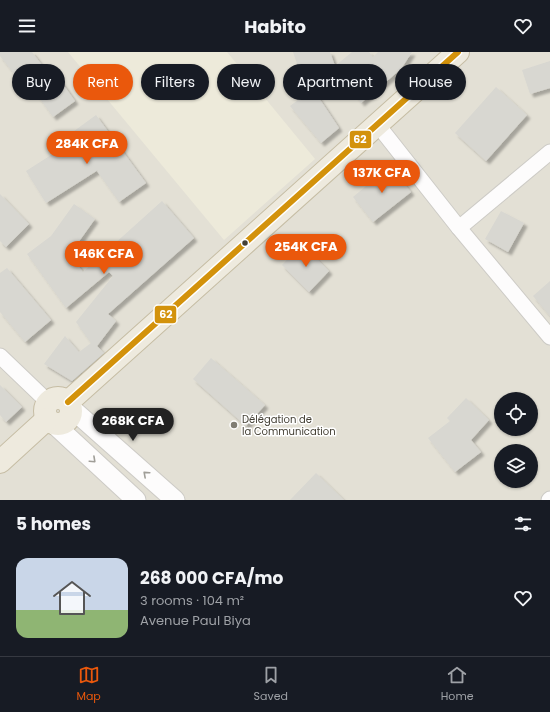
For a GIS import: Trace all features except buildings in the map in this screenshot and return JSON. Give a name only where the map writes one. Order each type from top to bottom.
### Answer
[{"type":"highway","points":[[0,462],[377,124],[448,55]]},
{"type":"street","points":[[377,124],[459,228],[550,337]]},
{"type":"street","points":[[459,228],[550,152]]},
{"type":"street","points":[[0,356],[57,411],[136,500]]},
{"type":"street","points":[[57,411],[175,500]]},
{"type":"shaded area","points":[[0,52],[550,52],[550,500],[0,500]]},
{"type":"shaded area","points":[[68,52],[227,52],[237,64],[217,64],[217,100],[266,100],[315,159],[224,240],[108,100],[133,100],[133,64],[78,64]]},
{"type":"transit line","name":"62","points":[[68,402],[458,52]]},
{"type":"place","name":"Délégation de la Communication","points":[[234,425]]}]
